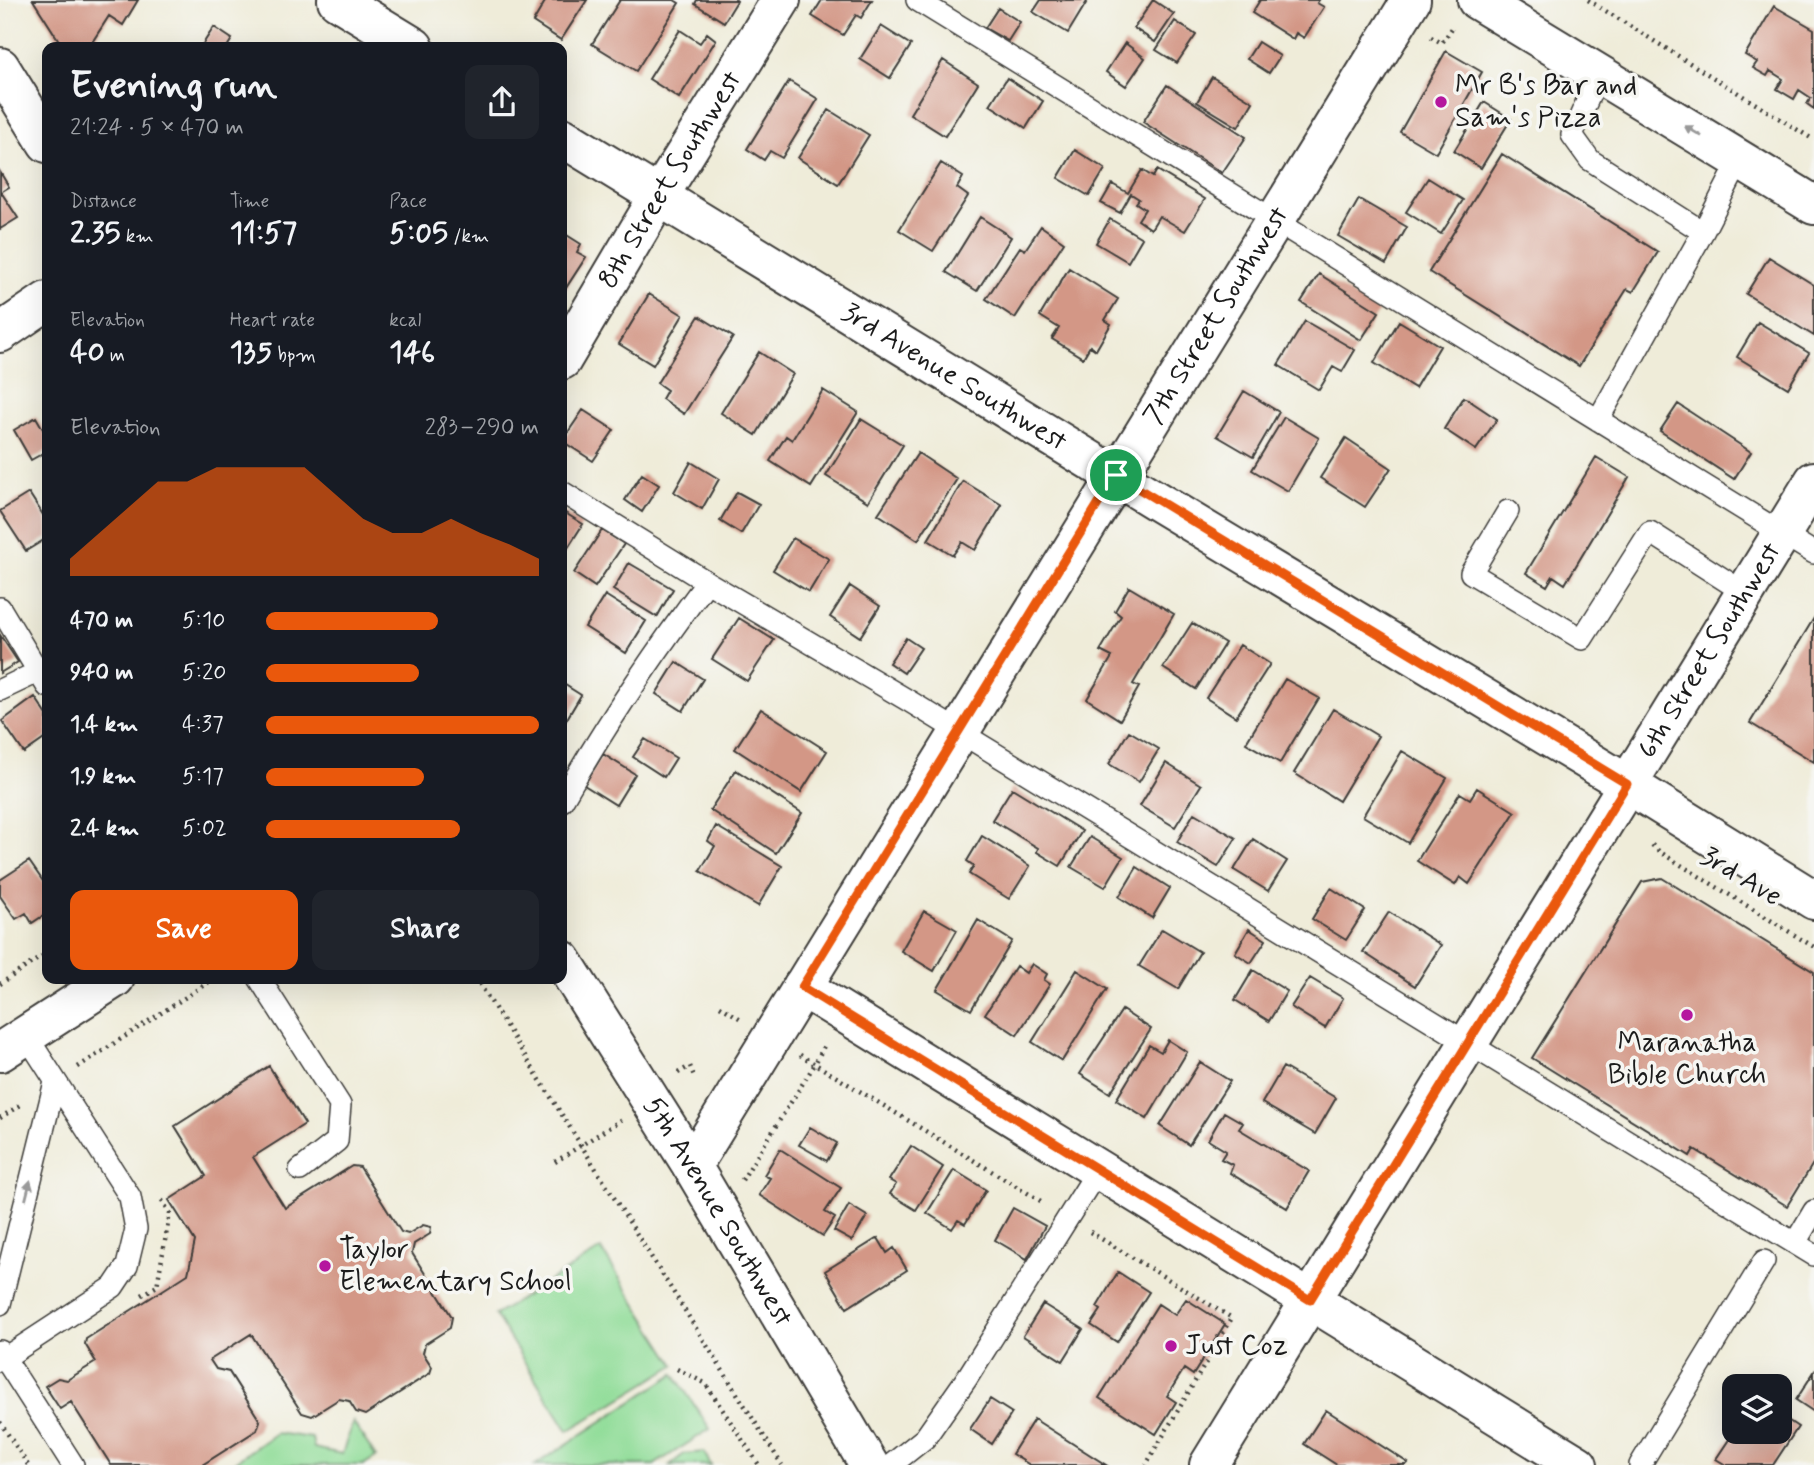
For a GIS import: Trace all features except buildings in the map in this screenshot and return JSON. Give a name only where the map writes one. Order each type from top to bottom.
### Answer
[{"type":"main road","points":[[337,0],[406,42]]},
{"type":"main road","name":"8th Street Southwest","points":[[567,352],[659,196],[781,0]]},
{"type":"main road","points":[[1477,0],[1814,205]]},
{"type":"main road","name":"7th Street Southwest","points":[[692,1166],[1274,219],[1417,17]]},
{"type":"main road","points":[[0,67],[42,135]]},
{"type":"main road","name":"3rd Avenue Southwest","points":[[567,140],[1814,900]]},
{"type":"main road","points":[[0,332],[42,304]]},
{"type":"main road","name":"6th Street Southwest","points":[[1209,1465],[1814,481]]},
{"type":"main road","name":"5th Avenue Southwest","points":[[567,968],[692,1166],[869,1465]]},
{"type":"main road","points":[[13,1044],[106,984]]},
{"type":"main road","points":[[802,987],[1577,1465]]},
{"type":"lane","points":[[916,0],[1814,553]]},
{"type":"lane","points":[[1599,74],[1572,135],[1590,160],[1703,232]]},
{"type":"lane","points":[[1598,419],[1703,232],[1740,160]]},
{"type":"lane","points":[[567,495],[707,582],[959,731],[1814,1255]]},
{"type":"lane","points":[[1508,511],[1471,573],[1582,639],[1650,532],[1745,593]]},
{"type":"lane","points":[[567,792],[599,735],[656,650],[707,582]]},
{"type":"lane","points":[[0,608],[42,677]]},
{"type":"lane","points":[[0,690],[42,679]]},
{"type":"lane","points":[[263,984],[340,1105],[337,1141],[300,1170]]},
{"type":"lane","points":[[13,1044],[55,1082],[130,1197],[136,1228],[127,1266],[113,1287],[1,1356],[73,1465]]},
{"type":"lane","points":[[0,1304],[55,1082]]},
{"type":"lane","points":[[891,1465],[925,1438],[1098,1170]]},
{"type":"lane","points":[[1795,1243],[1814,1211]]},
{"type":"lane","points":[[1640,1465],[1764,1261]]},
{"type":"path","points":[[1588,0],[1814,140]]},
{"type":"path","points":[[1417,17],[1442,43],[1452,28]]},
{"type":"path","name":"3rd Ave","points":[[1648,841],[1660,852],[1814,947]]},
{"type":"path","points":[[0,984],[42,956]]},
{"type":"path","points":[[0,1118],[206,984]]},
{"type":"path","points":[[480,984],[782,1465]]},
{"type":"path","points":[[720,1006],[745,1021]]},
{"type":"path","points":[[749,1192],[741,1180],[826,1043]]},
{"type":"path","points":[[791,1049],[815,1064]]},
{"type":"path","points":[[678,1073],[690,1066],[694,1076]]},
{"type":"path","points":[[555,1162],[621,1119]]},
{"type":"path","points":[[677,1369],[705,1383],[759,1465]]},
{"type":"path","points":[[0,1422],[27,1465]]},
{"type":"green space","points":[[601,1249],[675,1365],[568,1431],[495,1315]]},
{"type":"green space","points":[[674,1374],[710,1429],[654,1465],[535,1465]]},
{"type":"green space","points":[[353,1422],[376,1457],[363,1465],[230,1465],[276,1433],[312,1438],[314,1448],[342,1454]]},
{"type":"green space","points":[[704,1452],[711,1465],[670,1465],[684,1454]]},
{"type":"place","name":"Mr B's Bar and Sam's Pizza","points":[[1441,102]]},
{"type":"place","name":"Maranatha Bible Church","points":[[1687,1015]]},
{"type":"place","name":"Taylor Elementary School","points":[[325,1266]]},
{"type":"place","name":"Just Coz","points":[[1171,1346]]},
{"type":"route","points":[[1116,475],[1627,784],[1310,1300],[802,987],[1116,475]]}]
